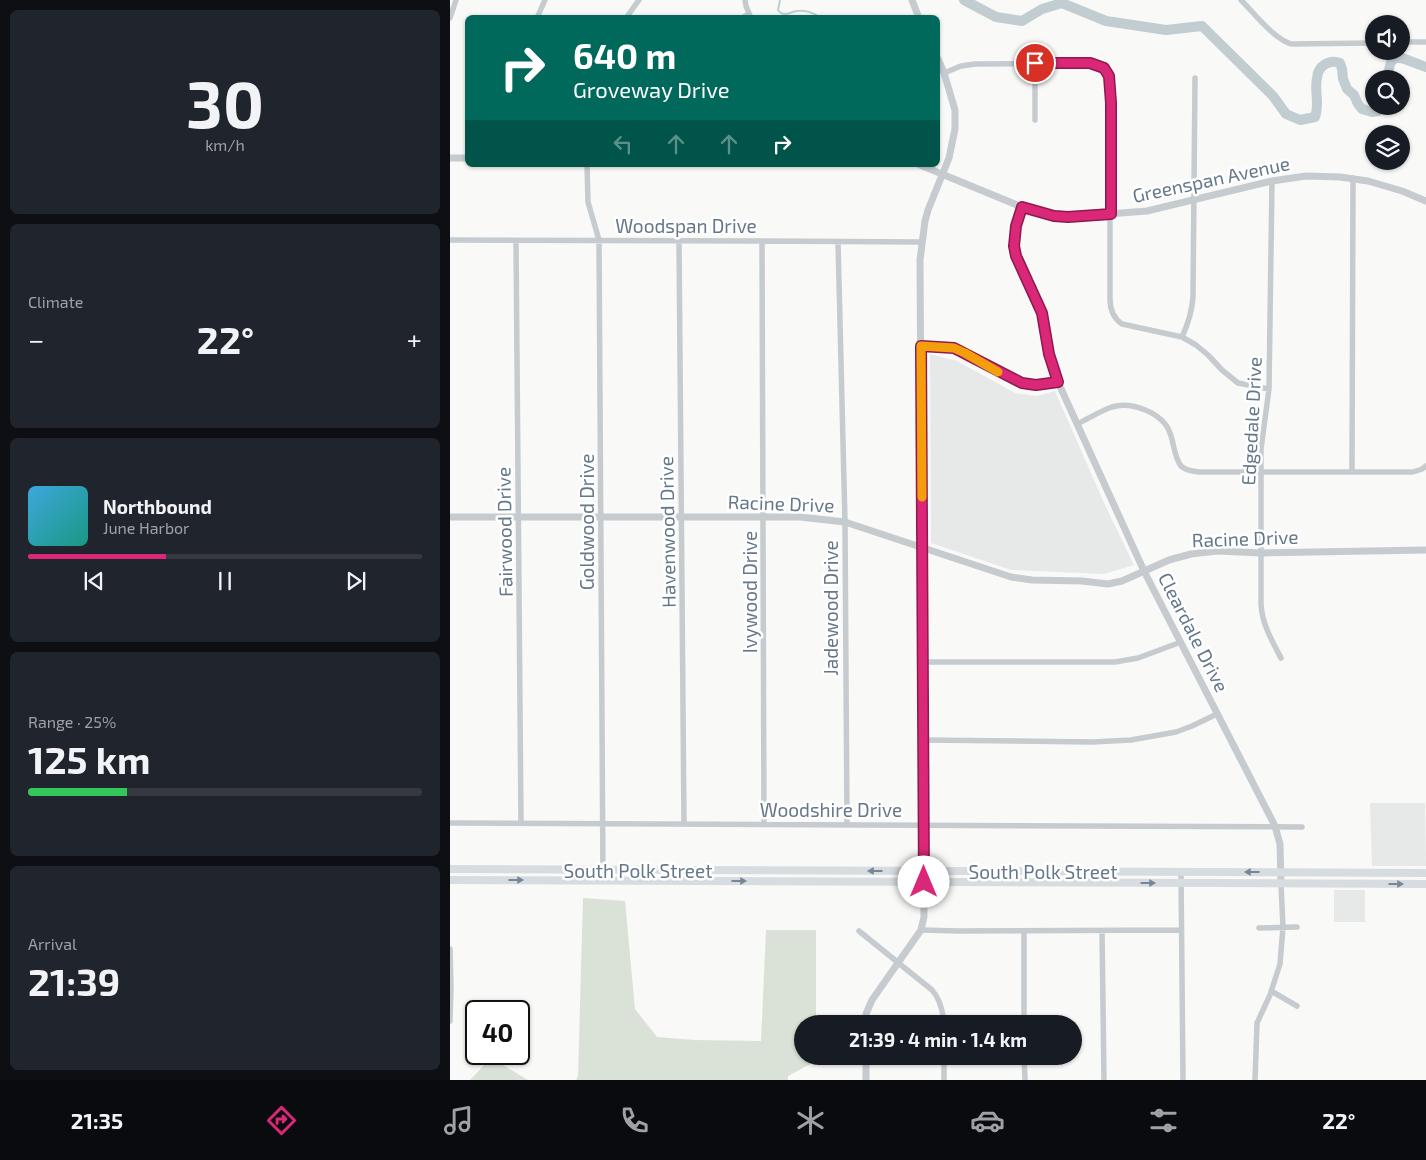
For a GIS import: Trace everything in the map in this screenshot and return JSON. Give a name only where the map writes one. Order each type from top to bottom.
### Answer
[{"type":"main road","name":"South Polk Street","points":[[450,869],[1426,873]]},
{"type":"main road","points":[[499,869],[499,880]]},
{"type":"main road","points":[[777,870],[777,882]]},
{"type":"main road","points":[[1367,873],[1367,884]]},
{"type":"main road","name":"South Polk Street","points":[[450,880],[1426,884]]},
{"type":"street","points":[[450,18],[456,0]]},
{"type":"street","points":[[538,15],[545,0]]},
{"type":"street","points":[[628,15],[639,0]]},
{"type":"street","points":[[745,0],[750,15]]},
{"type":"street","points":[[912,0],[919,15]]},
{"type":"street","points":[[1241,0],[1284,42],[1291,44],[1365,43]]},
{"type":"street","points":[[1410,42],[1426,42]]},
{"type":"street","points":[[944,73],[961,66],[975,64],[1035,63],[1090,63],[1098,65],[1107,72],[1110,81],[1110,305],[1112,313],[1116,320],[1130,327],[1182,337],[1208,354],[1222,370],[1238,383],[1269,389]]},
{"type":"street","points":[[1035,63],[1036,120]]},
{"type":"street","points":[[866,1015],[872,1000],[921,930],[924,907],[920,260],[923,229],[928,210],[949,158],[955,129],[955,110],[940,64]]},
{"type":"street","points":[[1182,337],[1193,308],[1195,78]]},
{"type":"street","points":[[450,158],[465,158]]},
{"type":"street","name":"Goldwood Drive","points":[[587,167],[588,202],[599,240],[603,881]]},
{"type":"street","name":"Greenspan Avenue","points":[[925,167],[1022,207],[1054,216],[1068,217],[1147,211],[1272,181],[1306,176],[1353,178],[1391,188],[1426,201]]},
{"type":"street","points":[[1352,472],[1353,178]]},
{"type":"street","name":"Edgedale Drive","points":[[1272,181],[1269,389],[1262,441],[1261,472],[1262,612],[1269,635],[1281,658]]},
{"type":"street","name":"Cleardale Drive","points":[[1022,207],[1016,226],[1014,246],[1016,256],[1042,313],[1049,354],[1058,382],[1144,571],[1275,826],[1280,844],[1283,927],[1280,964],[1258,1023],[1255,1080]]},
{"type":"street","name":"Woodspan Drive","points":[[450,240],[921,242]]},
{"type":"street","name":"Fairwood Drive","points":[[516,241],[521,823]]},
{"type":"street","name":"Havenwood Drive","points":[[679,241],[684,824]]},
{"type":"street","name":"Ivywood Drive","points":[[762,241],[764,824]]},
{"type":"street","name":"Jadewood Drive","points":[[838,242],[845,522],[847,824]]},
{"type":"street","points":[[921,346],[954,348],[1022,383],[1036,385],[1058,382]]},
{"type":"street","points":[[1077,424],[1112,407],[1124,406],[1151,412],[1165,424],[1170,432],[1180,465],[1185,469],[1199,472],[1413,472],[1426,466]]},
{"type":"street","name":"Racine Drive","points":[[450,517],[806,517],[845,522],[1021,579],[1082,581],[1108,584],[1122,581],[1170,560],[1191,554],[1217,551],[1262,553],[1426,550]]},
{"type":"street","points":[[923,662],[1115,662],[1138,658],[1181,642]]},
{"type":"street","points":[[923,740],[1092,742],[1131,740],[1176,732],[1217,714]]},
{"type":"street","name":"Woodshire Drive","points":[[450,823],[1302,826]]},
{"type":"street","points":[[1181,872],[1182,1080]]},
{"type":"street","points":[[1259,928],[1298,927]]},
{"type":"street","points":[[859,930],[938,996],[943,1015]]},
{"type":"street","points":[[921,930],[1181,930]]},
{"type":"street","points":[[1024,931],[1024,1015]]},
{"type":"street","points":[[1102,931],[1104,1080]]},
{"type":"street","points":[[450,949],[450,1020]]},
{"type":"street","points":[[1271,991],[1297,1006]]},
{"type":"street","points":[[866,1065],[866,1080]]},
{"type":"street","points":[[944,1065],[944,1080]]},
{"type":"street","points":[[1024,1065],[1024,1080]]},
{"type":"shaded area","points":[[930,354],[957,361],[1015,393],[1037,396],[1055,391],[1105,505],[1134,565],[1104,574],[1011,570],[931,543]]},
{"type":"shaded area","points":[[1370,803],[1425,803],[1426,866],[1372,866]]},
{"type":"shaded area","points":[[1334,890],[1365,890],[1365,922],[1334,922]]},
{"type":"shaded area","points":[[583,898],[625,901],[635,1009],[657,1037],[695,1040],[761,1041],[766,930],[816,930],[816,1015],[794,1015],[794,1065],[809,1065],[788,1076],[788,1080],[576,1080],[578,1076]]},
{"type":"shaded area","points":[[484,1065],[503,1065],[528,1080],[470,1080]]},
{"type":"waterway","points":[[780,0],[778,10],[782,14],[803,11],[816,15]]},
{"type":"waterway","points":[[964,0],[996,17],[1022,21],[1042,9],[1062,3],[1106,21],[1166,30],[1202,26],[1273,96],[1286,114],[1300,120],[1315,117],[1317,107],[1316,83],[1319,70],[1325,64],[1332,62],[1340,63],[1347,89],[1354,95],[1362,109],[1365,110]]},
{"type":"waterway","points":[[1389,70],[1391,62],[1400,58],[1426,67]]},
{"type":"slow traffic","points":[[922,497],[921,346],[954,348],[998,372]]},
{"type":"route","points":[[924,882],[921,346],[954,348],[1022,383],[1036,385],[1058,382],[1049,354],[1042,313],[1016,256],[1014,246],[1016,226],[1022,207],[1054,216],[1111,214],[1111,103],[1110,81],[1107,72],[1104,68],[1090,63],[1035,63]]}]
